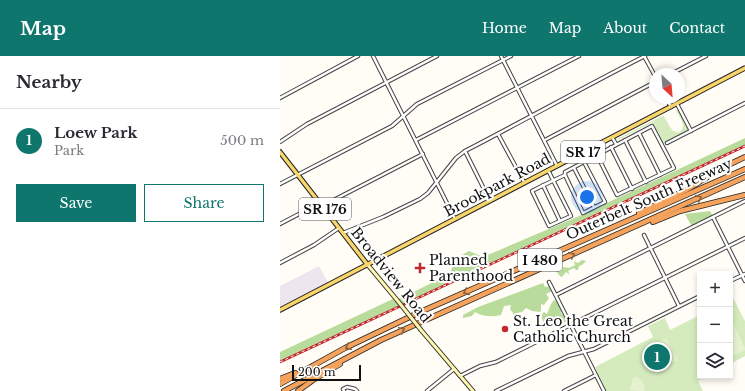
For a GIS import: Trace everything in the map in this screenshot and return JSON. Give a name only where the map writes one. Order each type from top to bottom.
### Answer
[{"type":"highway","points":[[611,228],[686,190],[724,167],[745,157]]},
{"type":"highway","name":"Outerbelt South Freeway","points":[[280,384],[315,364],[418,313],[745,169]]},
{"type":"highway","name":"Outerbelt South Freeway","points":[[284,391],[366,347],[412,325],[613,237],[745,177]]},
{"type":"highway","points":[[613,237],[631,232],[673,214],[745,195]]},
{"type":"highway","points":[[298,391],[366,347]]},
{"type":"highway","points":[[280,379],[315,364]]},
{"type":"main road","name":"Brookpark Road","points":[[685,100],[745,68]]},
{"type":"main road","name":"Brookpark Road","points":[[280,310],[524,182],[677,104]]},
{"type":"main road","name":"Broadview Road","points":[[280,152],[367,264],[473,391]]},
{"type":"street","points":[[280,98],[358,56]]},
{"type":"street","points":[[373,56],[455,219]]},
{"type":"street","points":[[280,142],[307,124],[437,56]]},
{"type":"street","points":[[501,56],[557,166]]},
{"type":"street","points":[[280,184],[392,126],[417,104],[511,56]]},
{"type":"street","points":[[416,140],[579,56]]},
{"type":"street","points":[[343,233],[383,217],[420,199],[428,193],[456,158],[465,151],[554,103],[644,56],[651,68]]},
{"type":"street","points":[[683,68],[706,56]]},
{"type":"street","points":[[544,140],[649,85]]},
{"type":"street","points":[[667,143],[745,103]]},
{"type":"street","points":[[677,104],[691,131]]},
{"type":"street","points":[[548,170],[554,180],[571,216],[549,226],[532,191],[543,185],[554,180],[564,175],[565,172],[616,144],[652,126],[674,168],[617,195],[597,155]]},
{"type":"street","points":[[639,133],[660,175]]},
{"type":"street","points":[[498,134],[524,182]]},
{"type":"street","points":[[612,137],[616,144]]},
{"type":"street","points":[[625,140],[646,182]]},
{"type":"street","points":[[611,147],[632,189]]},
{"type":"street","points":[[465,151],[490,201]]},
{"type":"street","points":[[280,224],[423,154]]},
{"type":"street","points":[[564,175],[583,213],[605,202],[584,162]]},
{"type":"street","points":[[574,168],[594,207]]},
{"type":"street","points":[[543,185],[560,221]]},
{"type":"street","points":[[556,295],[745,201]]},
{"type":"street","points":[[713,217],[744,275],[745,281]]},
{"type":"street","points":[[280,263],[314,245],[340,228]]},
{"type":"street","points":[[644,235],[679,306]]},
{"type":"street","points":[[460,376],[480,366],[496,362],[745,238]]},
{"type":"street","points":[[733,280],[744,275]]},
{"type":"street","points":[[549,282],[604,391]]},
{"type":"street","points":[[496,391],[568,356],[594,349],[697,297]]},
{"type":"street","points":[[427,391],[454,369]]},
{"type":"street","points":[[564,391],[596,375]]},
{"type":"street","points":[[344,391],[343,389],[347,387],[357,391]]},
{"type":"shaded area","points":[[319,266],[329,284],[280,310],[280,286]]},
{"type":"green space","points":[[679,109],[690,130],[663,144],[652,123],[655,121],[618,140],[617,139],[662,116],[665,116],[664,117],[674,131],[680,132],[683,125],[676,111]]},
{"type":"green space","points":[[745,138],[745,146],[280,362],[280,352],[395,298],[397,300],[450,274],[455,259],[469,251],[483,257],[577,217]]},
{"type":"green space","points":[[710,211],[713,217],[692,227],[685,214]]},
{"type":"green space","points":[[582,260],[586,261],[579,266],[578,270],[574,268],[568,271],[570,275],[566,272],[562,277],[555,270],[565,267],[569,268],[575,265],[574,261],[578,263]]},
{"type":"green space","points":[[543,283],[545,287],[550,286],[552,291],[546,294],[549,298],[544,305],[541,304],[540,312],[532,311],[526,308],[522,312],[517,313],[517,316],[515,316],[510,309],[511,305],[504,306],[501,315],[488,316],[475,312],[472,316],[463,318],[463,315],[478,307]]},
{"type":"green space","points":[[733,298],[745,321],[745,356],[733,362]]},
{"type":"green space","points":[[554,300],[558,302],[561,313],[566,322],[559,323],[556,321],[545,327],[541,315],[544,312],[547,314]]},
{"type":"green space","points":[[697,316],[697,379],[701,379],[698,381],[703,391],[606,391],[595,367],[653,337],[648,326],[665,318],[670,330]]},
{"type":"green space","points":[[733,323],[745,348],[745,350],[733,356]]},
{"type":"green space","points":[[666,338],[678,360],[661,362],[645,355],[643,351]]},
{"type":"green space","points":[[633,377],[637,377],[642,381],[644,391],[630,390]]},
{"type":"railway","points":[[280,362],[745,146]]},
{"type":"place","name":"Planned Parenthood","points":[[420,268]]},
{"type":"place","name":"St. Leo the Great Catholic Church","points":[[505,329]]},
{"type":"place","name":"Loew Park","points":[[657,357]]}]
